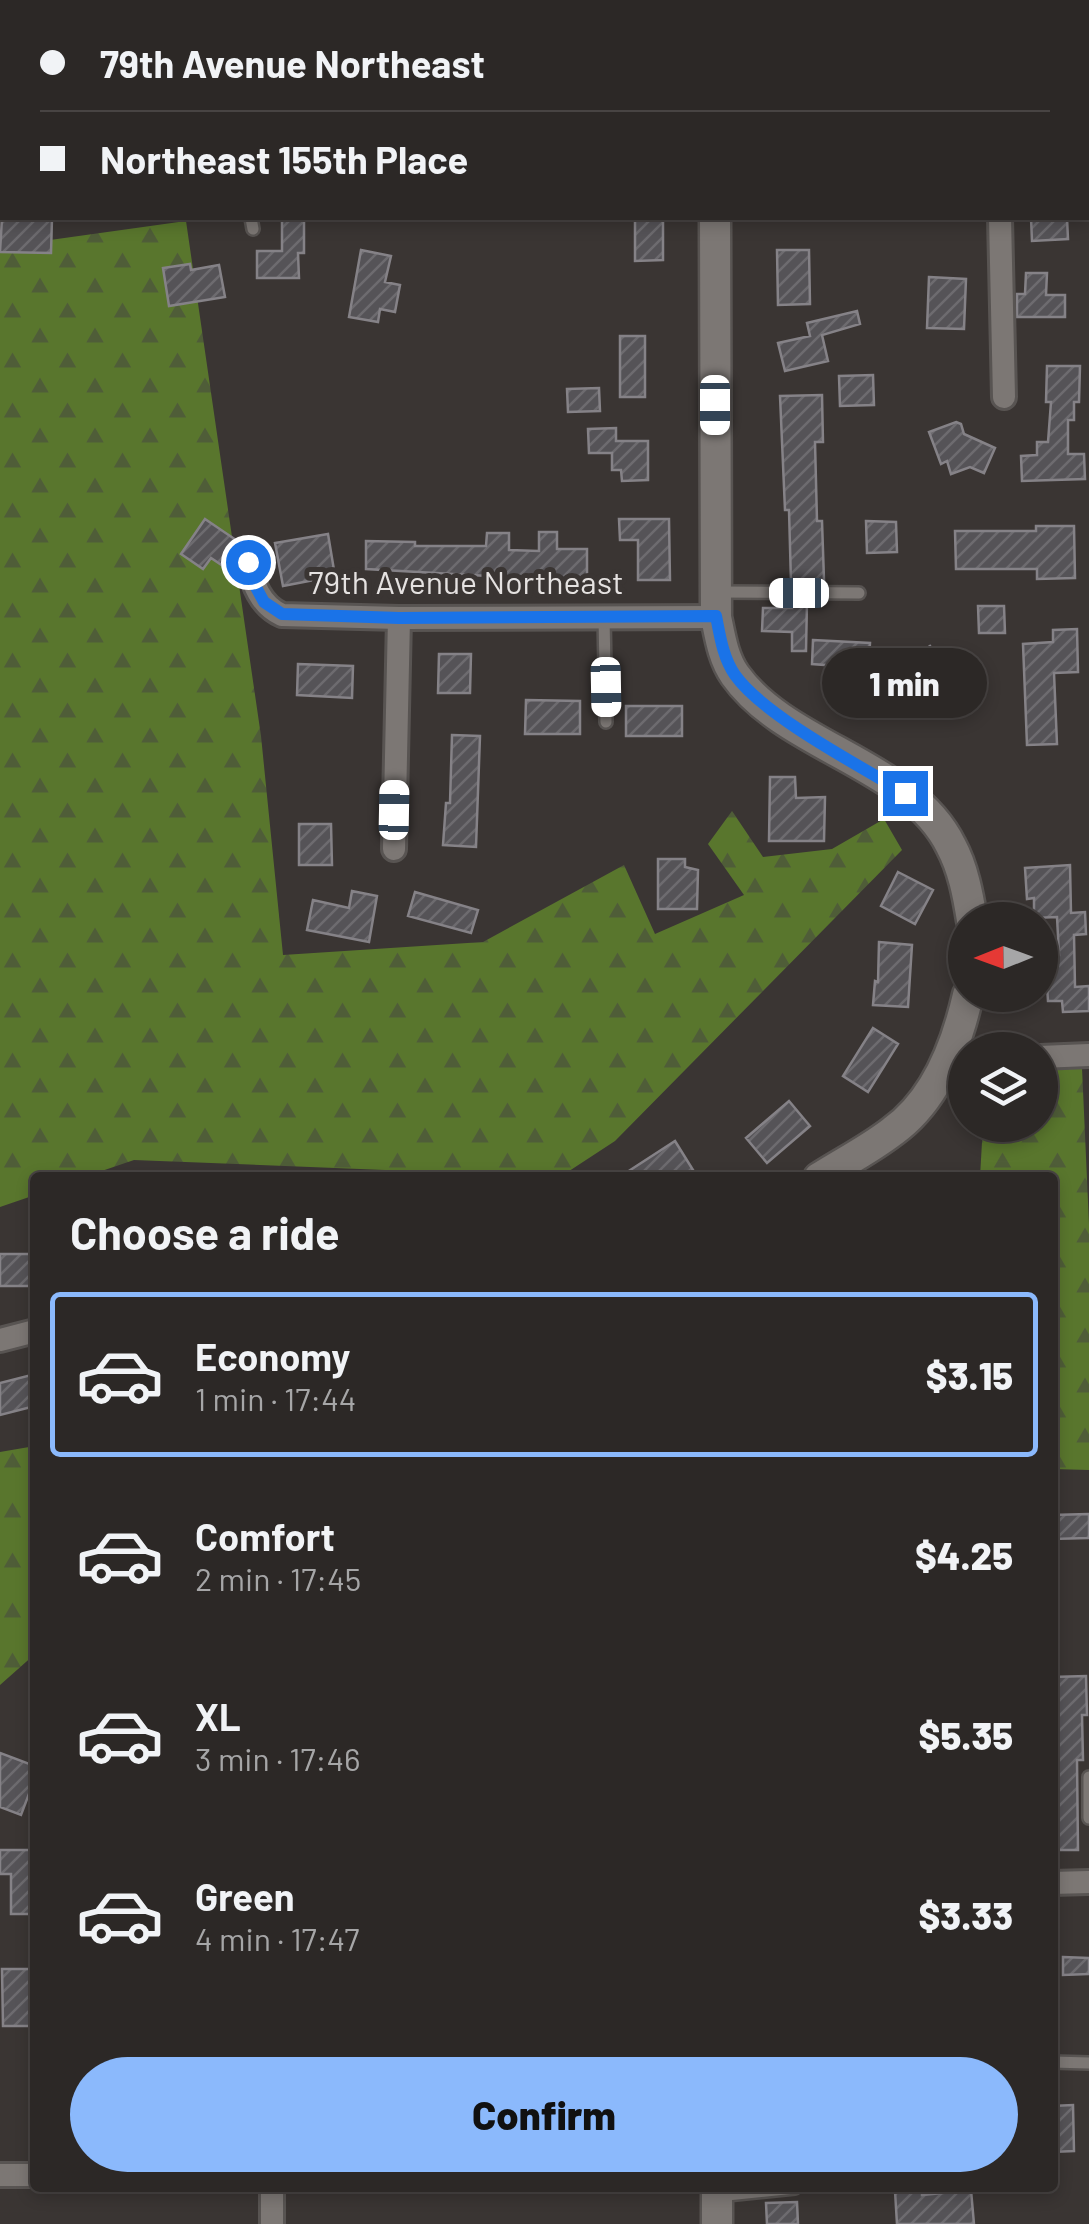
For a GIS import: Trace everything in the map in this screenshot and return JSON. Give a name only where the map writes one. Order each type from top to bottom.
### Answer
[{"type":"street","points":[[715,220],[716,604],[723,648],[734,673],[754,696],[905,793],[930,817],[951,844],[969,902]]},
{"type":"street","points":[[1000,220],[1004,397]]},
{"type":"street","name":"79th Avenue Northeast","points":[[248,562],[264,602],[282,614],[604,617],[716,604]]},
{"type":"street","points":[[394,849],[399,618]]},
{"type":"street","points":[[1058,1057],[1089,1056]]},
{"type":"street","points":[[829,1172],[896,1130],[948,1070]]},
{"type":"street","points":[[0,1340],[30,1332]]},
{"type":"street","points":[[1058,1883],[1089,1882]]},
{"type":"street","points":[[0,2175],[30,2175]]},
{"type":"street","points":[[272,2192],[272,2224]]},
{"type":"lane","points":[[716,604],[860,593]]},
{"type":"lane","points":[[604,617],[606,722]]},
{"type":"lane","points":[[1089,1776],[1089,1818]]},
{"type":"lane","points":[[1058,2062],[1089,2063]]},
{"type":"lane","points":[[717,2202],[773,2192]]},
{"type":"green space","points":[[186,221],[261,736],[283,955],[483,942],[624,865],[655,934],[744,895],[708,844],[732,811],[763,857],[832,849],[884,819],[902,850],[615,1141],[568,1172],[435,1172],[134,1160],[99,1172],[30,1172],[30,1197],[0,1207],[0,247]]},
{"type":"green space","points":[[1082,1068],[1089,1224],[1089,1470],[1058,1469],[1058,1172],[980,1172],[982,1142],[1058,1142],[1058,1070]]},
{"type":"green space","points":[[30,1447],[30,1658],[0,1685],[0,1452]]},
{"type":"building","points":[[2,220],[52,220],[51,253],[0,252]]},
{"type":"building","points":[[282,220],[304,220],[304,253],[298,253],[299,278],[257,278],[257,251],[282,251]]},
{"type":"building","points":[[635,220],[663,220],[663,260],[635,261]]},
{"type":"building","points":[[1031,220],[1067,220],[1068,239],[1032,241]]},
{"type":"building","points":[[361,250],[391,256],[385,282],[400,285],[395,312],[380,309],[378,322],[349,317]]},
{"type":"building","points":[[777,250],[809,250],[810,304],[778,305]]},
{"type":"building","points":[[190,264],[191,270],[219,265],[225,297],[169,306],[163,268]]},
{"type":"building","points":[[1026,273],[1047,273],[1046,295],[1065,295],[1065,317],[1017,317],[1017,294],[1025,294]]},
{"type":"building","points":[[929,277],[966,279],[964,329],[927,328]]},
{"type":"building","points":[[857,311],[860,324],[822,335],[828,361],[785,371],[778,343],[810,336],[807,323]]},
{"type":"building","points":[[620,336],[645,336],[645,397],[620,397]]},
{"type":"building","points":[[1047,366],[1080,366],[1079,402],[1074,402],[1074,420],[1068,420],[1068,454],[1084,454],[1085,479],[1022,481],[1021,456],[1037,455],[1037,442],[1048,442],[1051,402],[1046,402]]},
{"type":"building","points":[[873,375],[874,405],[840,406],[839,376]]},
{"type":"building","points":[[599,388],[600,411],[568,412],[567,389]]},
{"type":"building","points":[[822,395],[823,442],[815,442],[817,521],[822,521],[824,580],[791,583],[780,396]]},
{"type":"building","points":[[956,422],[961,424],[964,434],[995,448],[984,473],[970,467],[951,474],[947,461],[941,464],[929,432]]},
{"type":"building","points":[[616,428],[616,441],[648,441],[648,480],[622,481],[621,470],[612,470],[612,453],[589,453],[588,429]]},
{"type":"building","points":[[205,519],[239,542],[223,566],[211,558],[203,569],[181,554]]},
{"type":"building","points":[[619,519],[669,519],[670,580],[638,580],[638,540],[620,540]]},
{"type":"building","points":[[866,521],[896,522],[897,552],[867,553]]},
{"type":"building","points":[[1036,526],[1074,526],[1075,578],[1037,579],[1037,569],[956,569],[955,531],[1036,531]]},
{"type":"building","points":[[539,532],[557,532],[557,549],[587,549],[587,579],[366,569],[366,541],[486,546],[487,533],[509,533],[509,550],[539,551]]},
{"type":"building","points":[[328,534],[335,576],[283,586],[275,543]]},
{"type":"building","points":[[791,602],[807,602],[806,651],[792,651],[792,632],[762,631],[763,608],[792,608]]},
{"type":"building","points":[[978,606],[1004,606],[1005,633],[979,633]]},
{"type":"building","points":[[1077,629],[1078,672],[1054,673],[1057,744],[1027,745],[1023,644],[1053,642],[1053,630]]},
{"type":"building","points":[[813,640],[870,643],[866,707],[836,705],[838,666],[812,664]]},
{"type":"building","points":[[930,646],[946,670],[903,699],[887,675]]},
{"type":"building","points":[[439,654],[471,654],[470,693],[438,693]]},
{"type":"building","points":[[298,664],[353,666],[352,698],[297,695]]},
{"type":"building","points":[[526,700],[580,701],[580,734],[525,734]]},
{"type":"building","points":[[626,706],[682,706],[682,736],[626,736]]},
{"type":"building","points":[[452,735],[480,736],[476,847],[443,845],[446,803],[450,803]]},
{"type":"building","points":[[770,777],[795,777],[796,798],[825,797],[824,841],[769,841]]},
{"type":"building","points":[[299,824],[331,824],[332,865],[299,865]]},
{"type":"building","points":[[658,859],[685,859],[685,867],[698,870],[697,909],[658,909]]},
{"type":"building","points":[[1070,865],[1071,913],[1085,912],[1086,934],[1074,935],[1075,987],[1089,986],[1089,1011],[1063,1012],[1062,1001],[1058,1001],[1058,902],[1027,899],[1025,868]]},
{"type":"building","points":[[898,872],[933,890],[915,924],[881,906]]},
{"type":"building","points":[[352,891],[377,896],[369,942],[307,930],[313,900],[349,908]]},
{"type":"building","points":[[415,892],[478,910],[471,933],[408,916]]},
{"type":"building","points":[[879,942],[912,945],[908,1007],[873,1005]]},
{"type":"building","points":[[873,1028],[898,1044],[868,1092],[843,1076]]},
{"type":"building","points":[[789,1101],[810,1126],[767,1163],[746,1138]]},
{"type":"building","points":[[675,1141],[694,1172],[627,1172]]},
{"type":"building","points":[[0,1254],[30,1254],[30,1286],[0,1286]]},
{"type":"building","points":[[30,1375],[30,1407],[0,1415],[0,1383]]},
{"type":"building","points":[[1089,1514],[1089,1538],[1058,1539],[1058,1515]]},
{"type":"building","points":[[1086,1676],[1083,1760],[1077,1760],[1078,1850],[1058,1850],[1058,1677]]},
{"type":"building","points":[[0,1753],[30,1764],[30,1791],[21,1815],[0,1807]]},
{"type":"building","points":[[0,1850],[30,1850],[30,1914],[11,1914],[11,1874],[0,1874]]},
{"type":"building","points":[[1063,1957],[1089,1958],[1089,1974],[1063,1975]]},
{"type":"building","points":[[2,1969],[30,1969],[30,2026],[3,2026]]},
{"type":"building","points":[[1073,2105],[1074,2151],[1058,2152],[1058,2106]]},
{"type":"building","points":[[895,2192],[971,2192],[974,2224],[897,2224]]},
{"type":"building","points":[[797,2202],[798,2224],[767,2224],[766,2203]]},
{"type":"route","points":[[248,562],[258,593],[272,610],[282,614],[399,618],[716,616],[734,673],[754,696],[905,793]]}]
